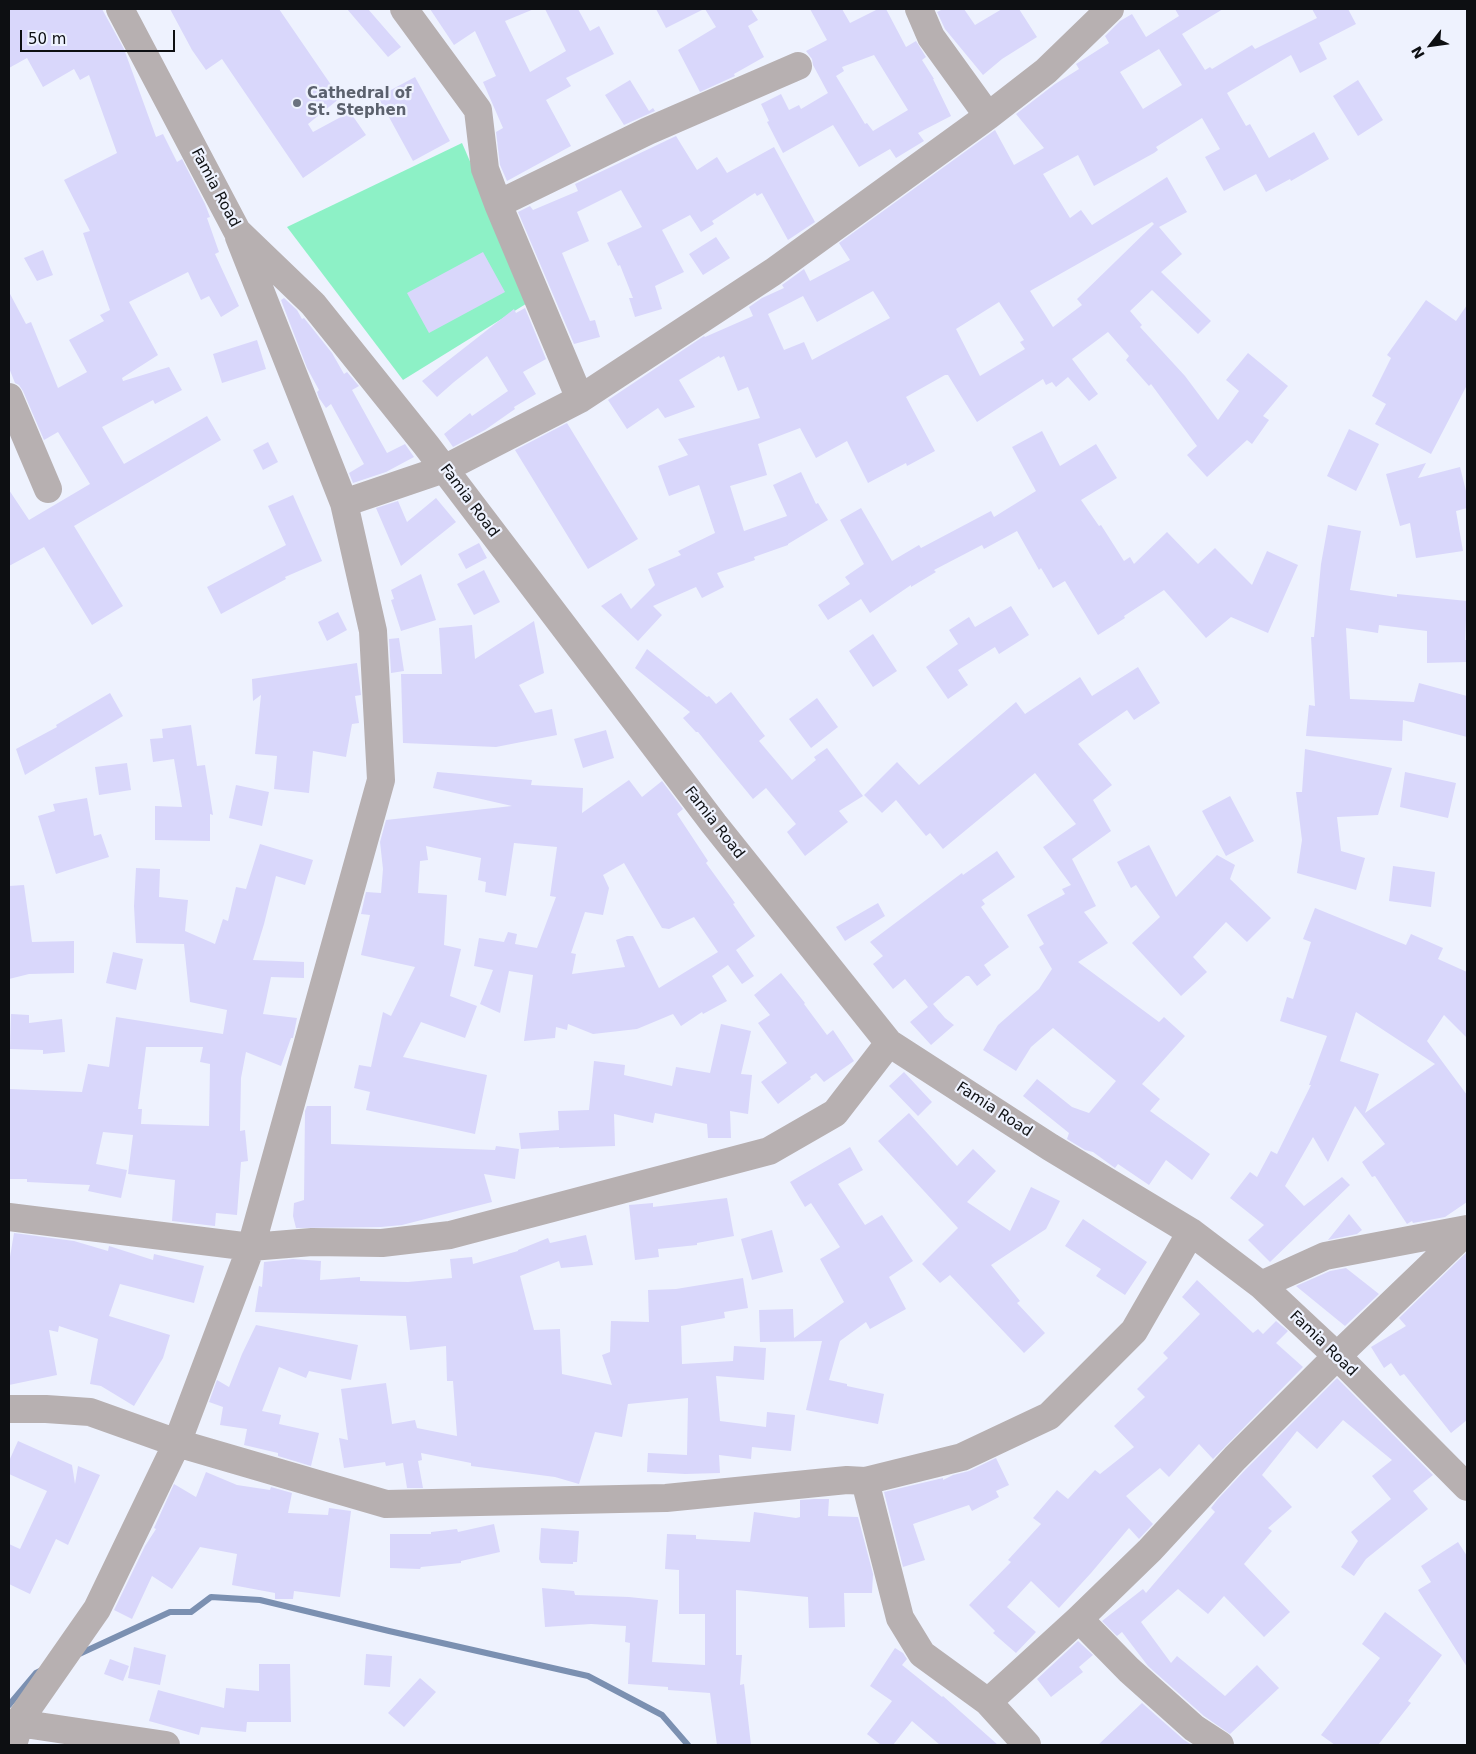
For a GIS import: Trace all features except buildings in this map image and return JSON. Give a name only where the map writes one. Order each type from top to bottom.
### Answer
[{"type":"street","name":"Famia Road","points":[[120,9],[237,231],[313,304],[444,469],[714,824],[890,1042],[1050,1147],[1191,1232],[1260,1285],[1337,1356],[1467,1487]]},
{"type":"street","points":[[404,9],[478,110],[485,169],[580,399]]},
{"type":"street","points":[[920,9],[931,37],[988,116]]},
{"type":"street","points":[[344,503],[444,469],[580,399],[774,272],[988,116],[1046,71],[1110,9]]},
{"type":"street","points":[[498,204],[648,131],[798,66]]},
{"type":"street","points":[[166,1745],[18,1729],[97,1608],[176,1443],[251,1247],[381,780],[373,631],[344,503],[237,231]]},
{"type":"street","points":[[9,397],[48,489]]},
{"type":"street","points":[[9,1217],[251,1247],[312,1242],[382,1243],[450,1235],[768,1151],[835,1113],[890,1042]]},
{"type":"street","points":[[1260,1285],[1325,1256],[1467,1230]]},
{"type":"street","points":[[988,1702],[1079,1619],[1150,1550],[1235,1458],[1467,1230]]},
{"type":"street","points":[[9,1409],[90,1412],[176,1443],[386,1504],[666,1498],[847,1480],[865,1481],[962,1457],[1049,1416],[1134,1331],[1191,1232]]},
{"type":"street","points":[[865,1481],[900,1618],[922,1654],[988,1702],[1027,1745]]},
{"type":"street","points":[[1079,1619],[1129,1670],[1194,1728],[1220,1745]]},
{"type":"green space","points":[[462,143],[525,288],[529,302],[403,380],[287,227]]},
{"type":"waterway","points":[[77,1655],[170,1612],[191,1612],[211,1597],[260,1600],[588,1676],[662,1715],[688,1745]]},
{"type":"waterway","points":[[9,1705],[36,1673],[40,1671]]},
{"type":"place","name":"Cathedral of St. Stephen","points":[[297,103]]}]
